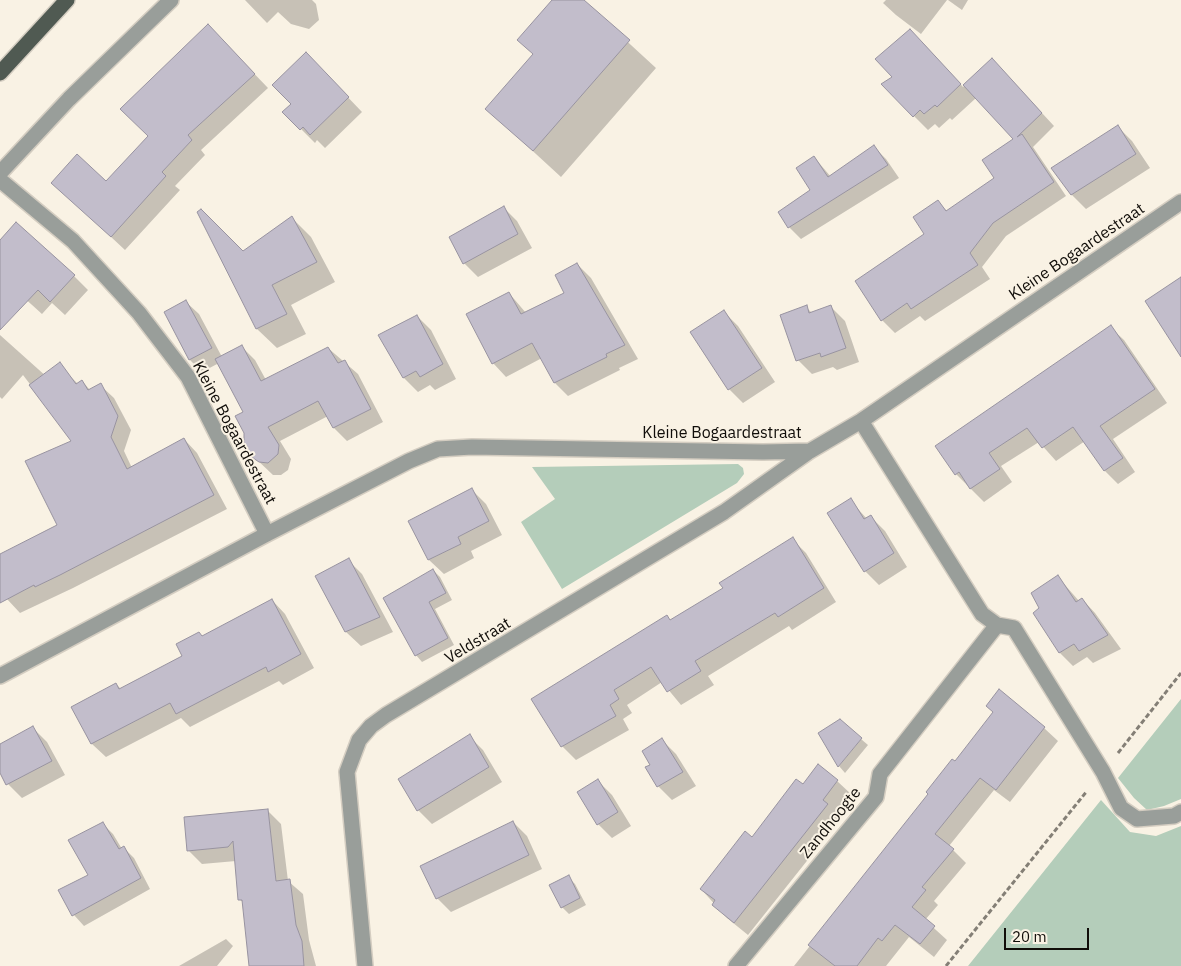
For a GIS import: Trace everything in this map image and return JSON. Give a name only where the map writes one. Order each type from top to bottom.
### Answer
[{"type":"main road","points":[[0,73],[67,0]]},
{"type":"street","points":[[0,174],[69,99],[171,0]]},
{"type":"street","name":"Kleine Bogaardestraat","points":[[0,180],[73,241],[139,313],[188,377],[268,534]]},
{"type":"street","name":"Kleine Bogaardestraat","points":[[0,676],[268,534],[409,461],[438,449],[472,447],[763,452],[810,451],[861,421],[1181,202]]},
{"type":"street","points":[[861,421],[982,614],[997,625],[1014,628],[1103,772],[1121,808],[1137,819],[1174,816],[1181,812]]},
{"type":"street","name":"Veldstraat","points":[[365,966],[347,772],[359,740],[371,726],[386,715],[724,512],[810,451]]},
{"type":"street","name":"Zandhoogte","points":[[736,966],[876,797],[880,774],[997,625]]},
{"type":"path","points":[[946,966],[1181,673]]},
{"type":"green space","points":[[738,464],[743,468],[744,474],[737,483],[562,589],[521,522],[555,499],[532,467]]},
{"type":"green space","points":[[1181,699],[1181,799],[1147,810],[1134,798],[1118,778]]},
{"type":"green space","points":[[1101,800],[1130,832],[1156,836],[1181,826],[1181,966],[968,966]]},
{"type":"building","points":[[552,0],[584,0],[630,40],[533,151],[485,109],[533,54],[517,40]]},
{"type":"building","points":[[208,24],[255,74],[188,135],[192,140],[162,172],[166,176],[111,237],[51,183],[77,154],[106,181],[148,136],[120,109]]},
{"type":"building","points":[[910,29],[961,84],[937,107],[935,105],[924,114],[920,110],[913,117],[881,84],[892,77],[875,59]]},
{"type":"building","points":[[306,52],[349,97],[310,135],[303,127],[300,130],[282,112],[291,104],[272,85]]},
{"type":"building","points":[[992,58],[1042,113],[1017,137],[1022,134],[1054,182],[993,223],[970,253],[978,265],[911,309],[907,303],[881,321],[855,281],[924,234],[913,217],[938,200],[946,211],[994,178],[982,160],[1013,139],[963,85]]},
{"type":"building","points":[[1118,125],[1136,154],[1071,195],[1051,168]]},
{"type":"building","points":[[874,145],[888,165],[788,228],[778,212],[810,190],[796,168],[814,156],[828,177]]},
{"type":"building","points":[[504,206],[518,234],[463,264],[449,237]]},
{"type":"building","points":[[201,209],[243,251],[292,216],[317,262],[272,285],[287,314],[256,329],[197,212]]},
{"type":"building","points":[[16,222],[75,275],[50,302],[38,290],[0,330],[0,240]]},
{"type":"building","points":[[577,263],[625,345],[606,354],[607,357],[554,383],[532,343],[492,364],[466,314],[509,292],[521,314],[564,293],[555,275]]},
{"type":"building","points":[[1181,277],[1181,357],[1145,301]]},
{"type":"building","points":[[186,300],[212,348],[189,360],[164,312]]},
{"type":"building","points":[[807,305],[809,313],[831,305],[846,348],[821,357],[820,353],[796,361],[780,315]]},
{"type":"building","points":[[724,310],[762,368],[728,390],[690,332]]},
{"type":"building","points":[[417,315],[443,364],[420,377],[416,371],[403,378],[378,335]]},
{"type":"building","points":[[1111,325],[1155,389],[1100,426],[1123,458],[1104,471],[1073,427],[1042,448],[1027,428],[989,453],[1000,469],[970,489],[959,472],[955,475],[935,446]]},
{"type":"building","points":[[242,345],[261,381],[328,347],[338,363],[345,360],[371,409],[333,428],[318,401],[268,427],[279,445],[278,454],[268,463],[259,462],[253,458],[244,443],[244,433],[235,416],[243,412],[215,359]]},
{"type":"building","points":[[60,362],[76,384],[82,380],[88,390],[101,383],[118,416],[111,437],[127,469],[184,438],[214,495],[60,575],[35,587],[34,585],[0,603],[0,554],[57,525],[25,461],[71,441],[29,385]]},
{"type":"building","points":[[472,488],[489,521],[458,537],[461,544],[428,560],[408,521]]},
{"type":"building","points":[[851,498],[864,519],[871,515],[894,553],[864,572],[827,513]]},
{"type":"building","points":[[793,537],[824,588],[778,617],[775,613],[695,661],[701,671],[667,692],[651,667],[614,690],[619,699],[610,705],[616,716],[561,747],[531,699],[667,615],[670,620],[723,588],[719,583]]},
{"type":"building","points":[[349,558],[380,617],[345,632],[315,576]]},
{"type":"building","points":[[433,569],[446,593],[429,602],[448,638],[415,656],[383,598]]},
{"type":"building","points":[[1058,575],[1076,602],[1082,598],[1108,635],[1079,651],[1074,644],[1059,653],[1033,613],[1039,608],[1031,593]]},
{"type":"building","points":[[272,599],[301,654],[268,672],[266,667],[176,714],[170,703],[91,744],[71,707],[116,683],[119,689],[182,656],[176,644],[199,632],[202,636]]},
{"type":"building","points":[[999,689],[1045,727],[996,790],[980,778],[935,834],[954,849],[922,887],[926,890],[912,907],[935,926],[920,944],[895,925],[882,941],[878,938],[857,966],[835,966],[808,945],[928,794],[926,792],[952,759],[955,761],[993,712],[986,706]]},
{"type":"building","points":[[840,719],[862,738],[838,767],[818,733]]},
{"type":"building","points":[[33,726],[52,761],[6,785],[0,773],[0,744]]},
{"type":"building","points":[[470,734],[489,767],[417,811],[398,779]]},
{"type":"building","points":[[662,738],[683,772],[657,787],[645,767],[650,765],[642,751]]},
{"type":"building","points":[[818,764],[838,780],[823,800],[828,804],[734,923],[712,905],[715,900],[700,889],[745,831],[752,837],[796,779],[803,784]]},
{"type":"building","points":[[598,779],[618,812],[597,825],[577,792]]},
{"type":"building","points":[[268,809],[276,881],[290,879],[296,925],[302,941],[304,966],[249,966],[242,900],[238,900],[233,841],[228,847],[187,851],[184,817]]},
{"type":"building","points":[[513,821],[529,855],[436,899],[420,866]]},
{"type":"building","points":[[103,822],[119,849],[124,846],[141,878],[72,916],[58,890],[88,875],[68,840]]},
{"type":"building","points":[[569,875],[580,898],[561,908],[549,885]]}]
